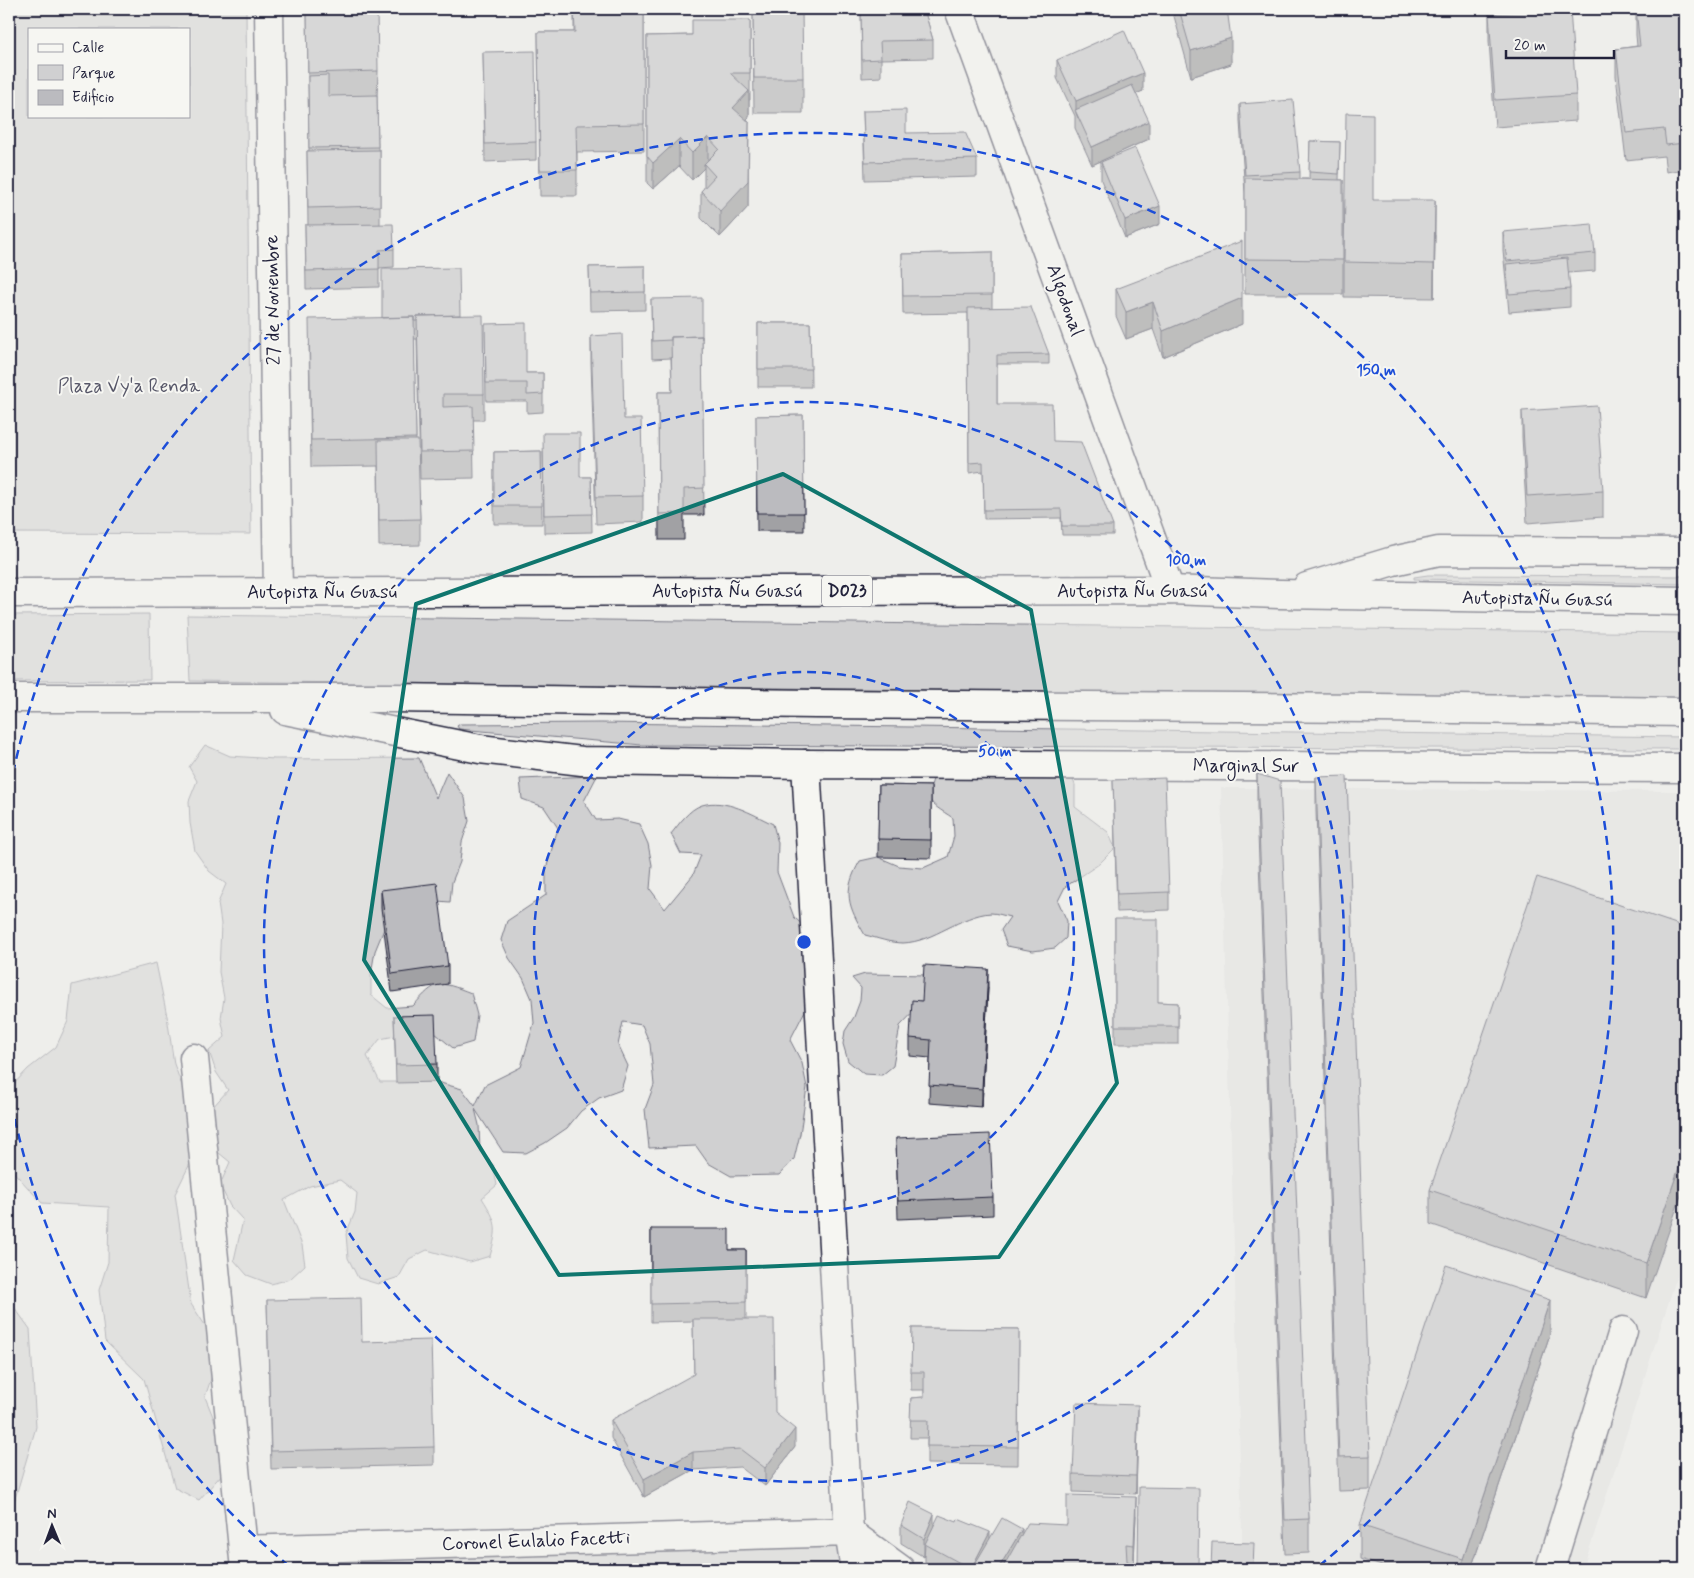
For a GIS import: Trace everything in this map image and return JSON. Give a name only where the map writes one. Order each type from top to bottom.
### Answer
[{"type":"main road","name":"27 de Noviembre","points":[[269,9],[278,592]]},
{"type":"main road","name":"Algodonal","points":[[959,9],[1170,590]]},
{"type":"main road","points":[[1280,594],[1392,561],[1439,551],[1685,552]]},
{"type":"main road","name":"Autopista Ñu Guasú","points":[[9,593],[1170,590],[1685,602]]},
{"type":"main road","points":[[9,698],[392,698],[1685,712]]},
{"type":"main road","name":"Marginal Sur","points":[[230,698],[480,749],[582,761],[806,764],[1685,768]]},
{"type":"main road","points":[[806,764],[848,1532],[855,1569]]},
{"type":"main road","points":[[194,1058],[244,1560]]},
{"type":"main road","points":[[1550,1569],[1623,1331]]},
{"type":"main road","points":[[848,1532],[900,1569]]},
{"type":"main road","name":"Coronel Eulalio Facetti","points":[[244,1560],[848,1532]]},
{"type":"highlighted area","points":[[783,474],[1031,610],[1117,1083],[999,1257],[559,1275],[364,960],[416,604]]},
{"type":"shaded area","points":[[1221,788],[1685,791],[1685,1251],[1583,1569],[1243,1569]]},
{"type":"green space","name":"Plaza Vy'a Renda","points":[[9,9],[246,9],[251,534],[9,533]]},
{"type":"green space","points":[[1428,575],[1685,576],[1685,584],[1414,579],[1414,577]]},
{"type":"green space","points":[[149,614],[150,680],[9,681],[9,615]]},
{"type":"green space","points":[[187,615],[1685,633],[1685,699],[190,681]]},
{"type":"green space","points":[[601,723],[1685,737],[1685,749],[642,745],[459,729],[457,726],[460,724]]},
{"type":"green space","points":[[205,745],[230,756],[275,759],[419,758],[436,798],[447,772],[465,798],[469,821],[462,842],[460,862],[452,882],[450,902],[437,901],[408,905],[384,929],[375,951],[371,974],[371,995],[387,1008],[413,1006],[428,991],[439,985],[451,986],[471,993],[477,1015],[473,1042],[453,1048],[435,1033],[405,1034],[380,1039],[367,1056],[380,1082],[437,1082],[462,1089],[475,1106],[485,1085],[521,1067],[534,1023],[532,999],[523,978],[509,958],[501,940],[507,921],[546,895],[546,869],[558,828],[544,807],[522,799],[520,779],[597,776],[584,801],[596,820],[618,819],[639,824],[648,844],[652,865],[650,889],[665,909],[693,875],[701,855],[681,854],[671,834],[693,810],[711,803],[729,805],[773,824],[778,843],[777,872],[794,917],[813,935],[812,997],[790,1040],[802,1063],[807,1087],[794,1159],[779,1175],[731,1176],[708,1163],[696,1146],[649,1148],[645,1109],[654,1085],[650,1044],[642,1025],[623,1022],[618,1045],[628,1066],[621,1090],[599,1098],[581,1111],[567,1128],[545,1143],[526,1153],[503,1152],[475,1109],[479,1125],[480,1151],[493,1165],[497,1185],[482,1198],[494,1220],[495,1226],[490,1256],[470,1262],[427,1250],[409,1259],[399,1277],[378,1284],[358,1278],[348,1258],[346,1234],[355,1212],[357,1193],[340,1180],[310,1186],[284,1200],[302,1245],[305,1265],[290,1279],[271,1284],[247,1275],[234,1260],[243,1220],[230,1206],[220,1185],[230,1162],[202,1139],[175,1194],[191,1304],[221,1349],[205,1397],[232,1463],[199,1500],[175,1488],[144,1379],[105,1341],[99,1290],[108,1262],[109,1207],[42,1203],[9,1167],[9,1089],[28,1069],[56,1047],[68,1021],[72,985],[156,963],[167,1016],[174,1064],[201,1137],[203,1118],[228,1090],[216,1072],[209,1051],[225,1037],[221,1018],[224,998],[219,972],[221,924],[218,903],[226,884],[209,871],[195,851],[190,823],[189,801],[197,781],[189,767]]},
{"type":"green space","points":[[935,773],[1071,775],[1075,785],[1075,807],[1108,832],[1115,848],[1099,864],[1065,887],[1058,901],[1067,921],[1066,938],[1055,948],[1033,951],[1007,946],[1001,930],[1010,917],[993,913],[969,918],[914,942],[893,942],[865,935],[849,899],[851,882],[860,861],[878,857],[899,866],[923,868],[948,857],[954,836],[953,818],[933,804],[929,796]]},
{"type":"green space","points":[[865,974],[930,975],[923,1002],[900,1026],[893,1066],[882,1075],[864,1074],[848,1061],[843,1044],[845,1031],[854,1017],[860,1001],[861,988],[852,978]]},
{"type":"green space","points":[[9,1300],[30,1329],[36,1427],[14,1502],[14,1542],[11,1569],[9,1569]]},
{"type":"green space","points":[[839,1540],[844,1569],[251,1569],[249,1554]]},
{"type":"building","points":[[307,9],[377,9],[378,71],[308,73]]},
{"type":"building","points":[[574,9],[644,9],[644,124],[576,125],[577,170],[540,170],[538,32],[575,32]]},
{"type":"building","points":[[861,9],[924,9],[933,40],[880,41],[881,59],[862,60]]},
{"type":"building","points":[[1179,9],[1227,9],[1231,38],[1191,51]]},
{"type":"building","points":[[1570,9],[1576,95],[1495,100],[1489,14]]},
{"type":"building","points":[[1636,9],[1685,9],[1685,143],[1666,145],[1664,129],[1626,133],[1616,49],[1640,46]]},
{"type":"building","points":[[753,11],[802,11],[803,78],[754,78]]},
{"type":"building","points":[[692,20],[750,20],[750,73],[730,73],[749,91],[733,108],[749,122],[748,181],[720,211],[701,191],[715,176],[704,164],[719,149],[708,137],[692,153],[679,139],[653,163],[647,156],[647,36],[692,35]]},
{"type":"building","points":[[1124,30],[1143,73],[1076,101],[1057,60]]},
{"type":"building","points":[[535,51],[536,142],[485,144],[483,52]]},
{"type":"building","points":[[328,75],[328,96],[377,95],[378,147],[309,148],[308,76]]},
{"type":"building","points":[[1132,85],[1149,121],[1092,147],[1075,110]]},
{"type":"building","points":[[1293,100],[1300,172],[1245,175],[1240,104]]},
{"type":"building","points":[[906,110],[906,133],[965,132],[977,159],[865,162],[863,111]]},
{"type":"building","points":[[1346,113],[1373,114],[1373,200],[1435,200],[1434,264],[1344,262]]},
{"type":"building","points":[[1310,141],[1340,142],[1339,174],[1309,172]]},
{"type":"building","points":[[1135,148],[1160,206],[1125,220],[1101,162]]},
{"type":"building","points":[[380,150],[380,206],[308,208],[307,151]]},
{"type":"building","points":[[1245,178],[1343,180],[1343,260],[1245,259]]},
{"type":"building","points":[[393,224],[394,249],[379,250],[379,269],[306,271],[305,225]]},
{"type":"building","points":[[1592,224],[1595,253],[1507,261],[1503,232]]},
{"type":"building","points":[[1242,241],[1242,298],[1163,331],[1153,302],[1126,312],[1116,289]]},
{"type":"building","points":[[992,252],[992,295],[903,296],[902,254]]},
{"type":"building","points":[[1567,258],[1570,289],[1509,294],[1506,264]]},
{"type":"building","points":[[645,266],[645,292],[590,293],[589,267]]},
{"type":"building","points":[[459,268],[460,315],[417,316],[417,321],[414,321],[414,317],[382,318],[382,269]]},
{"type":"building","points":[[702,298],[702,336],[671,337],[671,340],[652,341],[651,299]]},
{"type":"building","points":[[1031,307],[1049,354],[997,355],[997,404],[1052,404],[1053,441],[1081,442],[1113,526],[1062,526],[1061,509],[984,510],[983,462],[969,463],[968,308]]},
{"type":"building","points":[[483,315],[484,394],[443,394],[443,407],[473,406],[474,451],[420,452],[417,316]]},
{"type":"building","points":[[414,317],[416,438],[311,440],[309,319]]},
{"type":"building","points":[[526,323],[526,373],[543,373],[543,394],[527,395],[527,383],[486,383],[485,324]]},
{"type":"building","points":[[758,323],[810,323],[811,369],[758,369]]},
{"type":"building","points":[[622,334],[624,419],[641,419],[643,496],[596,497],[591,336]]},
{"type":"building","points":[[702,336],[704,488],[684,489],[684,513],[659,514],[658,392],[672,392],[671,337]]},
{"type":"building","points":[[1597,406],[1603,491],[1527,496],[1522,411]]},
{"type":"building","points":[[803,415],[804,513],[757,513],[756,416]]},
{"type":"building","points":[[543,433],[580,433],[580,477],[591,477],[592,514],[544,515]]},
{"type":"building","points":[[378,440],[418,440],[420,519],[379,520]]},
{"type":"building","points":[[541,451],[542,506],[494,506],[494,452]]},
{"type":"building","points":[[1257,774],[1280,781],[1309,1519],[1285,1520]]},
{"type":"building","points":[[1347,776],[1370,1456],[1339,1457],[1316,777]]},
{"type":"building","points":[[1165,778],[1169,892],[1117,894],[1113,780]]},
{"type":"building","points":[[879,785],[931,786],[931,840],[878,839]]},
{"type":"building","points":[[1537,877],[1685,927],[1685,1150],[1646,1263],[1430,1190]]},
{"type":"building","points":[[437,883],[448,966],[392,974],[381,890]]},
{"type":"building","points":[[1115,919],[1158,919],[1158,1002],[1178,1003],[1178,1026],[1115,1026]]},
{"type":"building","points":[[924,965],[988,969],[982,1089],[929,1085],[931,1040],[910,1038],[912,1000],[922,1001]]},
{"type":"building","points":[[435,1015],[437,1064],[396,1065],[394,1016]]},
{"type":"building","points":[[990,1134],[993,1197],[898,1201],[896,1138]]},
{"type":"building","points":[[651,1229],[729,1229],[729,1250],[746,1250],[746,1302],[651,1304]]},
{"type":"building","points":[[1446,1265],[1550,1300],[1463,1559],[1360,1525]]},
{"type":"building","points":[[361,1298],[362,1342],[431,1340],[434,1447],[271,1451],[267,1300]]},
{"type":"building","points":[[693,1319],[774,1319],[775,1413],[795,1429],[765,1468],[740,1449],[693,1452],[644,1479],[611,1420],[694,1374]]},
{"type":"building","points":[[912,1328],[1019,1329],[1018,1447],[927,1446],[928,1420],[910,1420],[911,1398],[924,1397],[924,1372],[911,1372]]},
{"type":"building","points":[[1076,1403],[1138,1405],[1136,1476],[1073,1474]]},
{"type":"building","points":[[1139,1487],[1199,1488],[1198,1569],[1138,1569]]},
{"type":"building","points":[[1067,1495],[1136,1497],[1134,1545],[1126,1544],[1127,1561],[1136,1565],[1136,1569],[1002,1569],[1028,1523],[1067,1525]]},
{"type":"building","points":[[910,1502],[934,1514],[924,1539],[901,1525]]},
{"type":"building","points":[[939,1515],[957,1522],[958,1519],[990,1532],[971,1569],[925,1544]]},
{"type":"building","points":[[1002,1518],[1022,1529],[998,1569],[972,1569]]},
{"type":"building","points":[[1212,1542],[1254,1543],[1253,1569],[1211,1569]]}]
